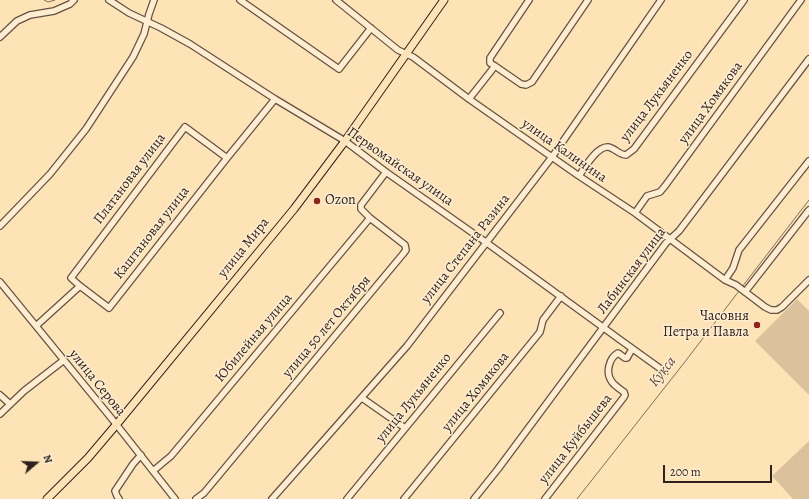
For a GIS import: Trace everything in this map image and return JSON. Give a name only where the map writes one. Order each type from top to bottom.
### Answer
[{"type":"main road","name":"улица Мира","points":[[47,499],[88,458],[294,209],[345,141],[444,0]]},
{"type":"street","points":[[0,37],[17,21],[30,15],[54,10],[70,4],[74,0]]},
{"type":"street","name":"Первомайская улица","points":[[109,0],[129,13],[147,20],[190,44],[275,99],[345,141],[665,372]]},
{"type":"street","points":[[0,226],[50,174],[86,129],[133,58],[144,34],[154,0]]},
{"type":"street","points":[[240,0],[339,69],[371,28]]},
{"type":"street","name":"улица Калинина","points":[[336,0],[398,50],[413,57],[470,100],[635,213],[725,280],[736,285],[770,310],[777,310],[782,307],[809,280]]},
{"type":"street","points":[[529,0],[490,58],[490,63],[522,84],[526,85],[532,82],[588,0]]},
{"type":"street","name":"улица Степана Разина","points":[[272,499],[407,346],[552,157],[661,0]]},
{"type":"street","name":"улица Лукьяненко","points":[[579,176],[596,152],[603,148],[609,147],[622,155],[626,155],[634,150],[744,0]]},
{"type":"street","name":"улица Хомякова","points":[[635,213],[647,196],[660,192],[665,186],[801,0]]},
{"type":"street","name":"Лабинская улица","points":[[474,499],[498,470],[670,238],[679,231],[809,58]]},
{"type":"street","points":[[470,100],[495,66]]},
{"type":"street","name":"Каштановая улица","points":[[80,286],[109,308],[275,99]]},
{"type":"street","name":"Платановая улица","points":[[80,286],[71,278],[185,127],[227,158]]},
{"type":"street","points":[[725,280],[733,268],[739,250],[809,161]]},
{"type":"street","name":"улица 50 лет Октября","points":[[196,499],[204,493],[406,250],[405,245],[370,218],[361,209],[361,205],[386,172]]},
{"type":"street","points":[[744,291],[809,210]]},
{"type":"street","name":"Юбилейная улица","points":[[153,471],[171,456],[370,218]]},
{"type":"street","name":"улица Серова","points":[[0,282],[175,499]]},
{"type":"street","points":[[36,326],[80,286]]},
{"type":"street","name":"улица Хомякова","points":[[404,499],[540,332],[543,320],[561,296]]},
{"type":"street","name":"улица Лукьяненко","points":[[347,499],[500,313]]},
{"type":"street","name":"улица Куйбышева","points":[[545,499],[624,397],[624,392],[610,379],[609,364],[618,353],[627,358],[632,349]]},
{"type":"street","points":[[0,414],[24,391],[64,360]]},
{"type":"street","points":[[0,395],[10,404]]},
{"type":"street","points":[[362,398],[404,428]]},
{"type":"street","points":[[119,499],[115,491],[133,464],[141,455]]},
{"type":"shaded area","points":[[797,299],[809,311],[809,395],[755,341]]},
{"type":"shaded area","points":[[809,441],[809,499],[793,499],[772,476]]},
{"type":"waterway","name":"Кукса","points":[[44,0],[48,2],[55,0]]},
{"type":"waterway","name":"Кукса","points":[[742,287],[809,200]]},
{"type":"waterway","name":"Кукса","points":[[577,499],[739,291]]},
{"type":"place","name":"Ozon","points":[[317,201]]},
{"type":"place","name":"Часовня Петра и Павла","points":[[757,325]]}]
